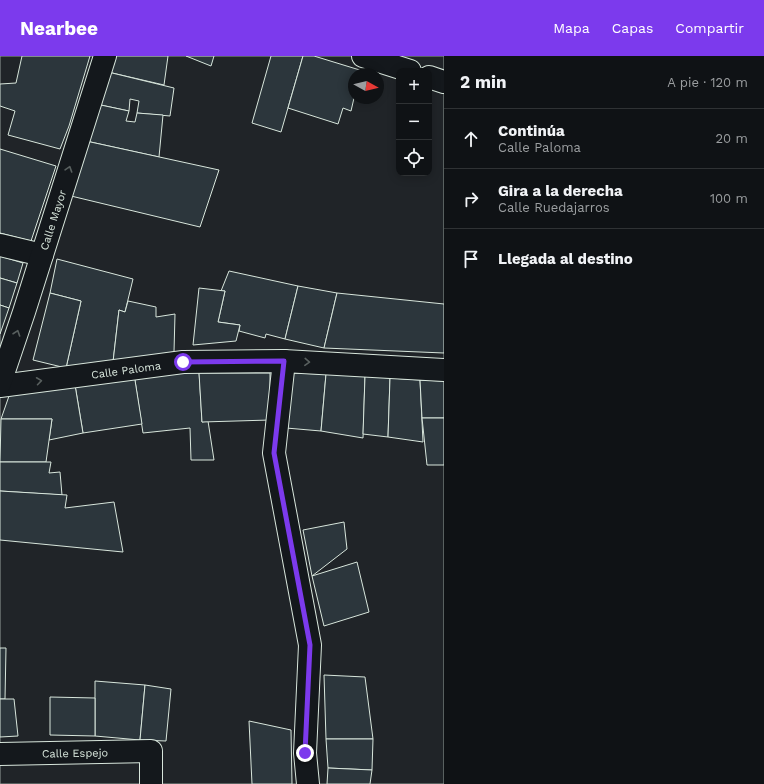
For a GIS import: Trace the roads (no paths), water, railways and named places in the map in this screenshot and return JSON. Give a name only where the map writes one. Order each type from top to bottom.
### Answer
[{"type":"street","name":"Calle Mayor","points":[[0,383],[105,56]]},
{"type":"street","points":[[363,56],[401,68]]},
{"type":"street","points":[[432,78],[444,82]]},
{"type":"street","points":[[0,245],[42,255]]},
{"type":"street","points":[[284,361],[274,453],[310,645],[305,753],[308,784]]},
{"type":"street","name":"Calle Paloma","points":[[0,386],[183,362],[284,361],[444,370]]},
{"type":"street","name":"Calle Espejo","points":[[0,754],[150,751],[151,784]]}]
